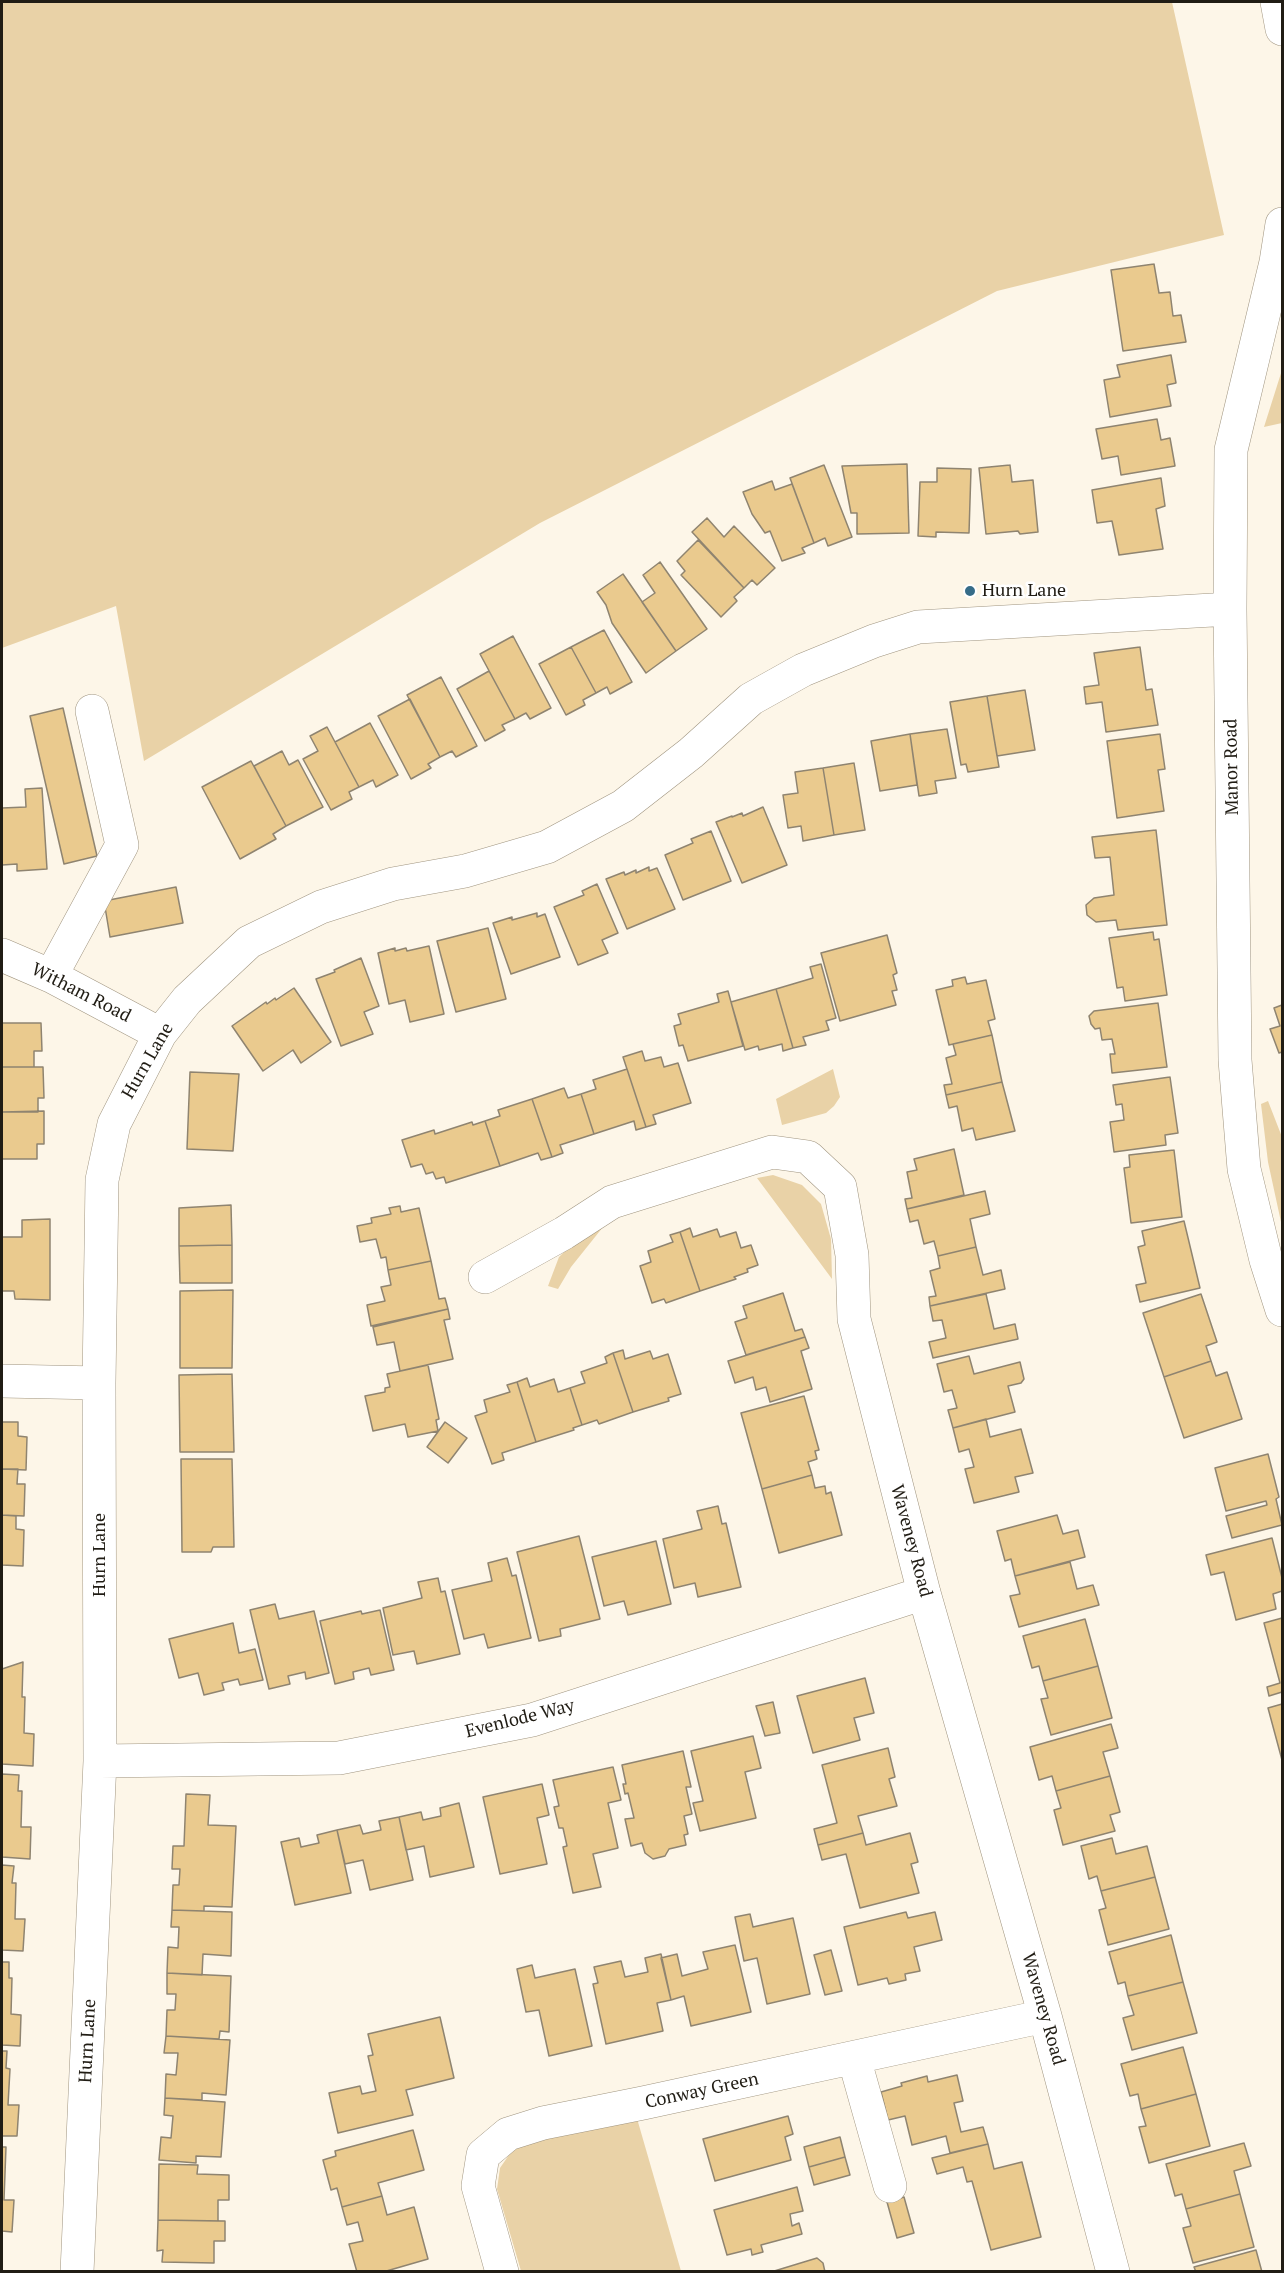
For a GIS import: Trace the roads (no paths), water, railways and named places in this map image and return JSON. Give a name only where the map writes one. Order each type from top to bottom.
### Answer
[{"type":"street","points":[[1277,2],[1282,29]]},
{"type":"street","name":"Manor Road","points":[[1282,224],[1276,262],[1231,450],[1230,609],[1236,1070],[1244,1169],[1266,1260],[1282,1310]]},
{"type":"street","name":"Hurn Lane","points":[[77,2271],[100,1761],[99,1383],[102,1180],[114,1124],[160,1034],[186,1000],[249,942],[321,907],[393,884],[465,871],[547,847],[623,806],[691,753],[751,699],[803,670],[864,645],[918,627],[1230,609]]},
{"type":"street","points":[[51,976],[122,845],[92,711]]},
{"type":"street","name":"Witham Road","points":[[2,955],[51,976],[160,1034]]},
{"type":"street","name":"Waveney Road","points":[[485,1277],[564,1233],[612,1202],[772,1152],[808,1157],[840,1187],[852,1255],[854,1319],[924,1593],[1045,2016],[1113,2271]]},
{"type":"street","points":[[2,1381],[99,1383]]},
{"type":"street","name":"Evenlode Way","points":[[100,1761],[339,1758],[532,1720],[924,1593]]},
{"type":"street","name":"Conway Green","points":[[502,2271],[478,2186],[483,2155],[508,2134],[543,2123],[1045,2016]]},
{"type":"street","points":[[854,2058],[890,2186]]},
{"type":"place","name":"Hurn Lane","points":[[970,591]]}]
